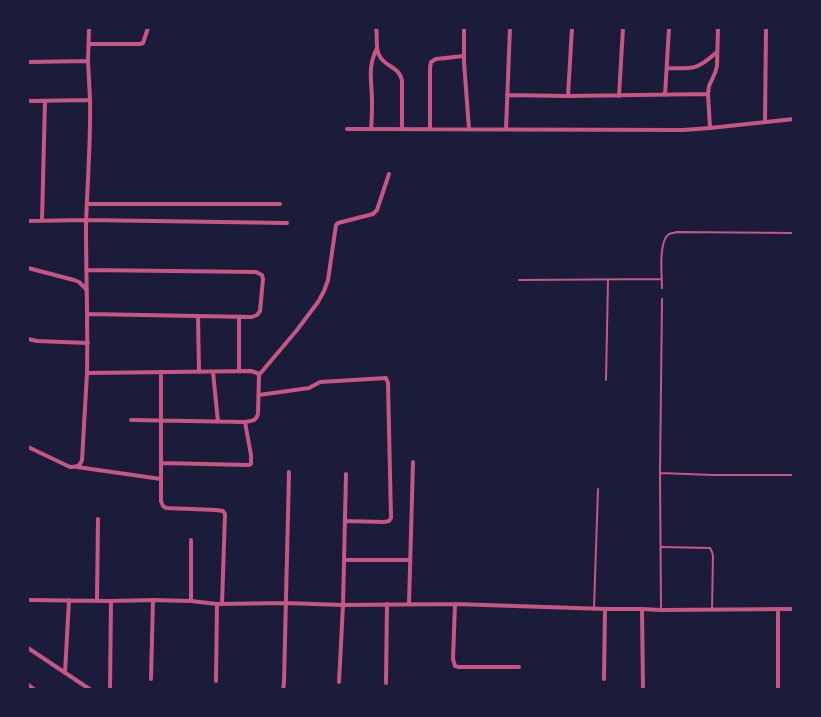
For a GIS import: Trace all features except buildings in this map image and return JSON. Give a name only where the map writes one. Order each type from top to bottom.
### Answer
[{"type":"street","points":[[76,467],[80,465],[82,460],[88,343],[86,220],[90,130],[89,28]]},
{"type":"street","points":[[89,44],[140,44],[143,43],[148,28]]},
{"type":"street","points":[[376,28],[379,56],[384,63],[397,70],[401,75],[402,129]]},
{"type":"street","points":[[464,28],[469,129]]},
{"type":"street","points":[[506,129],[510,28]]},
{"type":"street","points":[[568,96],[572,28]]},
{"type":"street","points":[[619,96],[624,28]]},
{"type":"street","points":[[666,95],[669,28]]},
{"type":"street","points":[[710,128],[708,94],[709,86],[715,73],[718,28]]},
{"type":"street","points":[[765,122],[766,28]]},
{"type":"street","points":[[371,129],[370,65],[377,48]]},
{"type":"street","points":[[667,68],[688,69],[697,67],[705,63],[717,52]]},
{"type":"street","points":[[430,129],[430,68],[432,62],[464,56]]},
{"type":"street","points":[[28,62],[88,61]]},
{"type":"street","points":[[507,95],[619,96],[708,94]]},
{"type":"street","points":[[28,101],[90,100]]},
{"type":"street","points":[[42,221],[45,101]]},
{"type":"street","points":[[347,129],[658,130],[710,128],[794,119]]},
{"type":"street","points":[[130,420],[254,421],[257,418],[259,375],[297,330],[324,291],[328,280],[336,226],[338,223],[373,214],[377,210],[389,174]]},
{"type":"street","points":[[87,204],[280,204]]},
{"type":"street","points":[[28,221],[286,223]]},
{"type":"street","points":[[28,268],[74,280],[87,290]]},
{"type":"street","points":[[87,270],[259,273],[263,279],[260,311],[252,317],[88,314]]},
{"type":"street","points":[[198,316],[199,372]]},
{"type":"street","points":[[239,317],[239,371]]},
{"type":"street","points":[[28,340],[88,343]]},
{"type":"street","points":[[87,373],[239,371],[254,372],[259,375]]},
{"type":"street","points":[[161,372],[161,501],[163,506],[166,508],[222,510],[225,514],[216,681]]},
{"type":"street","points":[[213,372],[218,422]]},
{"type":"street","points":[[259,395],[309,388],[320,382],[386,378],[391,518],[389,521],[384,522],[345,521]]},
{"type":"street","points":[[161,463],[249,465],[251,464],[251,455],[246,422]]},
{"type":"street","points":[[28,448],[65,465],[161,479]]},
{"type":"street","points":[[409,604],[413,462]]},
{"type":"street","points":[[282,690],[284,682],[289,472]]},
{"type":"street","points":[[339,682],[346,474]]},
{"type":"street","points":[[97,600],[98,519]]},
{"type":"street","points":[[191,540],[191,601]]},
{"type":"street","points":[[344,560],[410,560]]},
{"type":"street","points":[[28,600],[152,600],[219,604],[455,604],[662,610],[794,609]]},
{"type":"street","points":[[65,673],[69,600]]},
{"type":"street","points":[[151,679],[152,600]]},
{"type":"street","points":[[110,601],[110,690]]},
{"type":"street","points":[[386,684],[387,604]]},
{"type":"street","points":[[455,604],[453,659],[455,666],[459,668],[519,667]]},
{"type":"street","points":[[604,679],[605,609]]},
{"type":"street","points":[[642,609],[643,690]]},
{"type":"street","points":[[778,609],[778,690]]},
{"type":"street","points":[[28,648],[91,690]]},
{"type":"street","points":[[28,685],[35,690]]},
{"type":"lane","points":[[662,288],[662,248],[664,239],[669,234],[677,232],[794,233]]},
{"type":"lane","points":[[606,380],[608,279]]},
{"type":"lane","points":[[519,280],[662,279]]},
{"type":"lane","points":[[662,299],[660,473],[662,610]]},
{"type":"lane","points":[[660,473],[794,475]]},
{"type":"lane","points":[[594,608],[598,489]]},
{"type":"lane","points":[[661,547],[710,548],[713,556],[712,610]]}]
